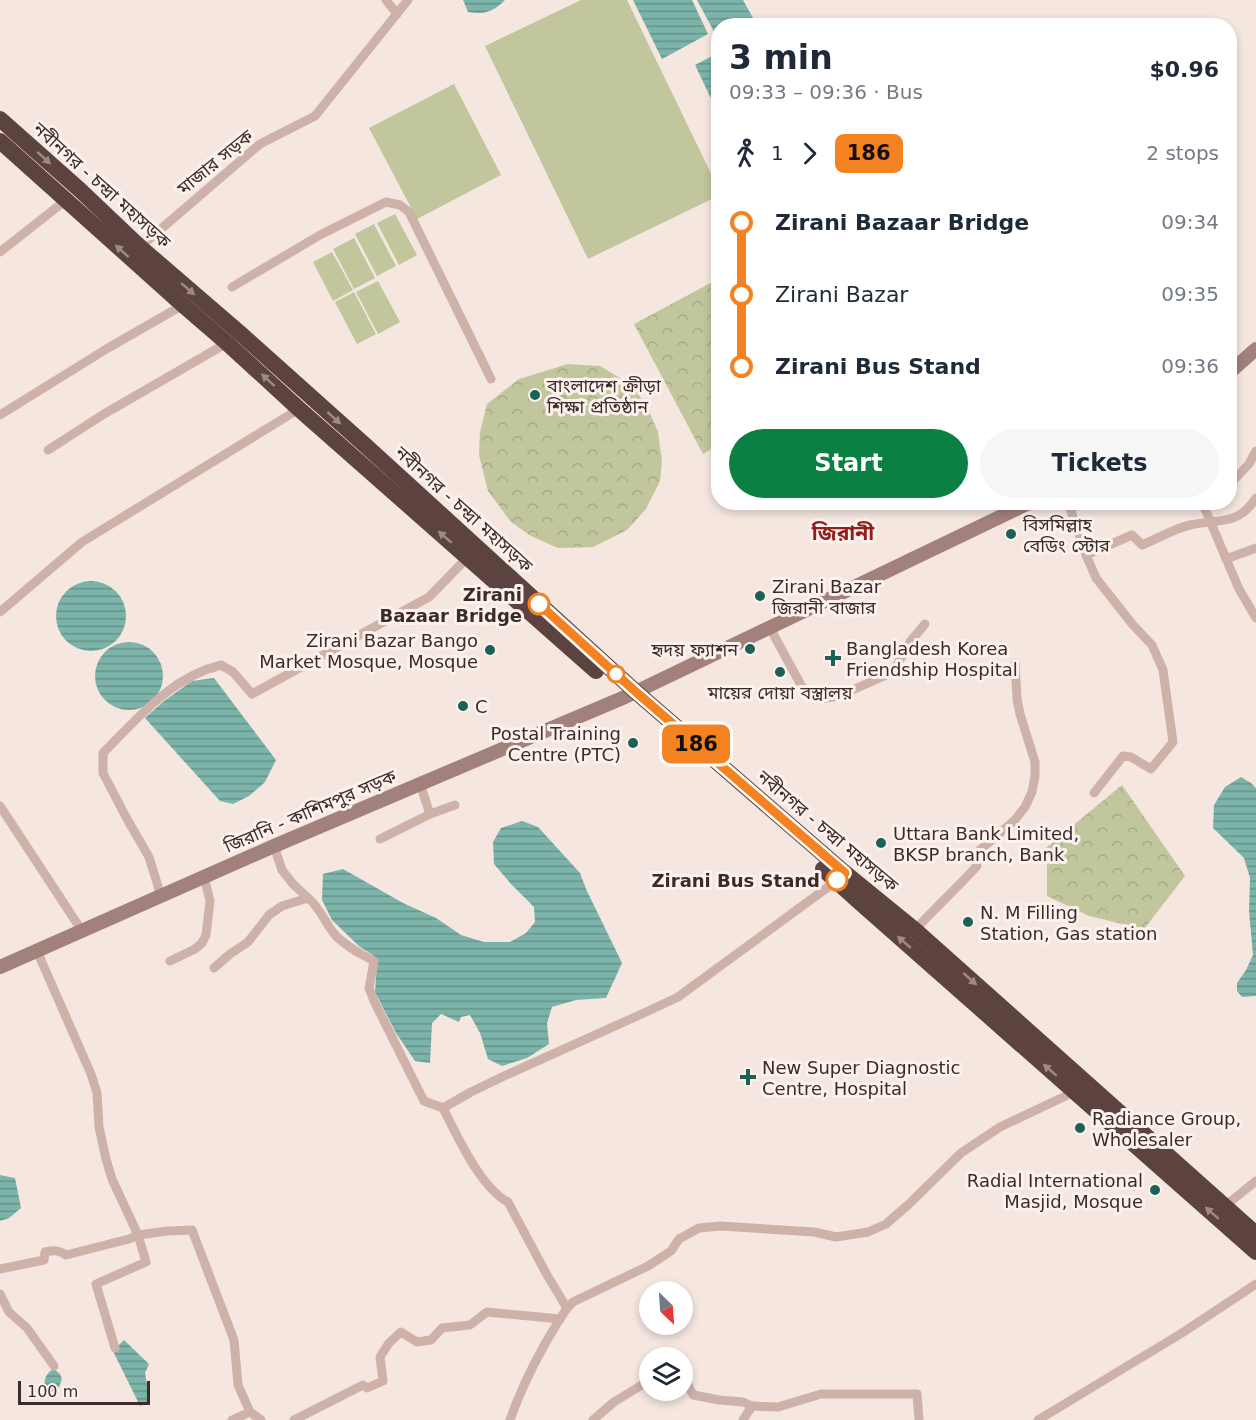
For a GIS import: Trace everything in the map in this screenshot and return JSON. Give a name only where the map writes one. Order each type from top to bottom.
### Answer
[{"type":"highway","name":"নবীনগর - চন্দ্রা মহাসড়ক","points":[[0,119],[140,247],[366,446],[630,694]]},
{"type":"highway","name":"নবীনগর - চন্দ্রা মহাসড়ক","points":[[0,141],[468,557],[841,877],[915,930],[1256,1234]]},
{"type":"highway","name":"নবীনগর - চন্দ্রা মহাসড়ক","points":[[841,877],[856,899],[1256,1252]]},
{"type":"street","points":[[386,0],[397,14]]},
{"type":"street","name":"মাজার সড়ক","points":[[140,247],[260,144],[315,117],[408,0]]},
{"type":"street","points":[[0,252],[66,200]]},
{"type":"street","points":[[232,287],[320,236],[386,202],[400,204],[409,212],[491,380]]},
{"type":"street","points":[[0,415],[183,305]]},
{"type":"street","points":[[48,450],[104,414],[227,343]]},
{"type":"street","points":[[1237,366],[1256,349]]},
{"type":"street","points":[[0,612],[82,542],[299,409]]},
{"type":"street","points":[[1237,477],[1249,464],[1256,451]]},
{"type":"street","points":[[1086,555],[1132,535],[1142,545],[1187,525],[1228,520],[1249,508],[1256,498]]},
{"type":"street","name":"জিরানি - কাশিমপুর সড়ক","points":[[0,968],[274,846],[630,694],[770,628],[1006,510]]},
{"type":"street","points":[[1071,510],[1096,578],[1152,645],[1164,670],[1173,742],[1151,769],[1131,757],[1124,756],[1094,793]]},
{"type":"street","points":[[1206,510],[1239,589],[1256,618]]},
{"type":"street","points":[[1226,559],[1256,548]]},
{"type":"street","points":[[161,896],[149,857],[103,773],[104,753],[159,697],[183,680],[204,669],[221,665],[233,672],[252,694],[429,597],[468,557]]},
{"type":"street","points":[[770,628],[802,687],[820,699],[839,696],[893,672],[910,642],[925,624]]},
{"type":"street","points":[[915,930],[977,866],[973,856],[1014,821],[1025,807],[1032,792],[1035,762],[1020,714],[1015,663]]},
{"type":"street","points":[[420,784],[430,814]]},
{"type":"street","points":[[380,839],[430,814],[455,805]]},
{"type":"street","points":[[0,806],[82,931]]},
{"type":"street","points":[[274,846],[282,870],[293,884],[314,902],[336,936],[374,961],[369,988],[424,1101],[443,1108],[485,1182],[500,1198],[508,1202],[567,1308]]},
{"type":"street","points":[[170,961],[195,949],[206,935],[210,900],[204,877]]},
{"type":"street","points":[[443,1108],[502,1077],[678,997],[841,877]]},
{"type":"street","points":[[214,968],[248,942],[269,915],[282,906],[308,898]]},
{"type":"street","points":[[37,951],[91,1074],[97,1093],[99,1127],[106,1159],[112,1179],[138,1235],[146,1262],[96,1284],[115,1348]]},
{"type":"street","points":[[510,1420],[530,1369],[567,1308],[573,1302],[648,1266],[671,1251],[679,1239],[699,1228],[720,1226],[814,1232],[836,1236],[868,1232],[886,1224],[961,1153],[1000,1127],[1074,1092]]},
{"type":"street","points":[[1225,1206],[1256,1181]]},
{"type":"street","points":[[0,1269],[44,1260],[45,1252],[52,1250],[66,1255],[138,1235],[192,1230],[234,1340],[238,1385],[250,1412],[261,1420]]},
{"type":"street","points":[[1038,1420],[1182,1333],[1256,1284]]},
{"type":"street","points":[[0,1294],[9,1312],[27,1328],[54,1366]]},
{"type":"street","points":[[294,1420],[363,1385],[367,1388],[383,1381],[380,1357],[389,1343],[401,1332],[417,1342],[431,1340],[442,1328],[471,1325],[487,1312],[560,1319]]},
{"type":"street","points":[[593,1420],[614,1402],[639,1387]]},
{"type":"street","points":[[693,1395],[743,1402],[752,1406],[778,1407],[821,1394],[917,1394],[919,1420]]},
{"type":"street","points":[[743,1420],[752,1406]]},
{"type":"street","points":[[232,1420],[250,1412]]},
{"type":"green space","points":[[581,0],[627,0],[711,174],[711,199],[588,259],[485,46]]},
{"type":"green space","points":[[454,84],[501,175],[417,219],[369,128]]},
{"type":"green space","points":[[395,214],[417,255],[399,265],[377,223]]},
{"type":"green space","points":[[374,224],[396,266],[377,276],[355,234]]},
{"type":"green space","points":[[354,238],[375,278],[354,289],[333,249]]},
{"type":"green space","points":[[332,252],[353,290],[333,301],[313,262]]},
{"type":"green space","points":[[378,281],[400,322],[378,334],[356,292]]},
{"type":"green space","points":[[711,283],[711,449],[703,454],[634,324]]},
{"type":"green space","points":[[354,292],[376,334],[357,344],[335,302]]},
{"type":"green space","points":[[568,364],[600,366],[633,386],[648,409],[658,432],[662,461],[660,481],[646,509],[627,530],[593,547],[558,548],[531,536],[511,522],[488,491],[479,455],[480,432],[487,404],[519,379]]},
{"type":"green space","points":[[1122,785],[1185,876],[1144,929],[1089,916],[1047,896],[1047,847]]},
{"type":"water","points":[[463,0],[505,0],[488,12],[479,13],[468,12]]},
{"type":"water","points":[[633,0],[692,0],[708,34],[662,59]]},
{"type":"water","points":[[697,0],[743,0],[753,18],[711,18],[711,26]]},
{"type":"water","points":[[711,57],[711,98],[695,65]]},
{"type":"water","points":[[84,581],[98,581],[111,587],[120,596],[126,609],[124,629],[116,641],[98,651],[84,651],[71,645],[62,636],[56,623],[56,609],[62,596],[71,587]]},
{"type":"water","points":[[129,642],[142,645],[153,652],[160,663],[163,676],[160,689],[153,700],[142,707],[129,710],[116,707],[105,700],[98,689],[95,676],[98,663],[105,652],[116,645]]},
{"type":"water","points":[[214,678],[276,760],[265,782],[249,796],[233,804],[220,801],[145,718],[192,681]]},
{"type":"water","points":[[1241,777],[1256,788],[1256,996],[1242,997],[1237,991],[1237,983],[1253,955],[1249,911],[1250,878],[1244,858],[1213,828],[1214,805],[1225,787]]},
{"type":"water","points":[[522,821],[538,827],[580,873],[622,963],[606,998],[576,1000],[552,1007],[547,1023],[549,1044],[527,1058],[502,1066],[488,1059],[480,1033],[470,1015],[461,1017],[459,1022],[441,1014],[432,1023],[430,1063],[415,1061],[396,1033],[375,992],[377,961],[332,920],[322,900],[323,874],[343,869],[403,903],[436,918],[461,935],[484,942],[510,942],[526,933],[535,922],[534,907],[494,864],[493,842],[501,828]]},
{"type":"water","points":[[0,1175],[15,1178],[21,1208],[9,1218],[0,1221]]},
{"type":"water","points":[[124,1340],[149,1364],[145,1373],[150,1401],[140,1406],[113,1351]]},
{"type":"water","points":[[54,1369],[62,1379],[59,1387],[49,1394],[45,1388],[45,1380]]},
{"type":"bus line","name":"186","points":[[539,604],[636,692],[845,873],[837,880]]},
{"type":"place","name":"বাংলাদেশ ক্রীড়া শিক্ষা প্রতিষ্ঠান","points":[[535,395]]},
{"type":"place","name":"বিসমিল্লাহ বেডিং স্টোর","points":[[1011,534]]},
{"type":"place","name":"Zirani Bazar জিরানী বাজার","points":[[760,596]]},
{"type":"place","name":"Zirani Bazaar Bridge","points":[[539,604]]},
{"type":"place","name":"হৃদয় ফ্যাশন","points":[[750,649]]},
{"type":"place","name":"Zirani Bazar Bango Market Mosque, Mosque","points":[[490,650]]},
{"type":"place","name":"Bangladesh Korea Friendship Hospital","points":[[833,658]]},
{"type":"place","name":"মায়ের দোয়া বস্ত্রালয়","points":[[780,672]]},
{"type":"place","name":"C","points":[[463,706]]},
{"type":"place","name":"Postal Training Centre (PTC)","points":[[633,743]]},
{"type":"place","name":"Uttara Bank Limited, BKSP branch, Bank","points":[[881,843]]},
{"type":"place","name":"Zirani Bus Stand","points":[[837,880]]},
{"type":"place","name":"N. M Filling Station, Gas station","points":[[968,922]]},
{"type":"place","name":"New Super Diagnostic Centre, Hospital","points":[[748,1077]]},
{"type":"place","name":"Radiance Group, Wholesaler","points":[[1080,1128]]},
{"type":"place","name":"Radial International Masjid, Mosque","points":[[1155,1190]]},
{"type":"district","name":"জিরানী","points":[[843,533]]}]
